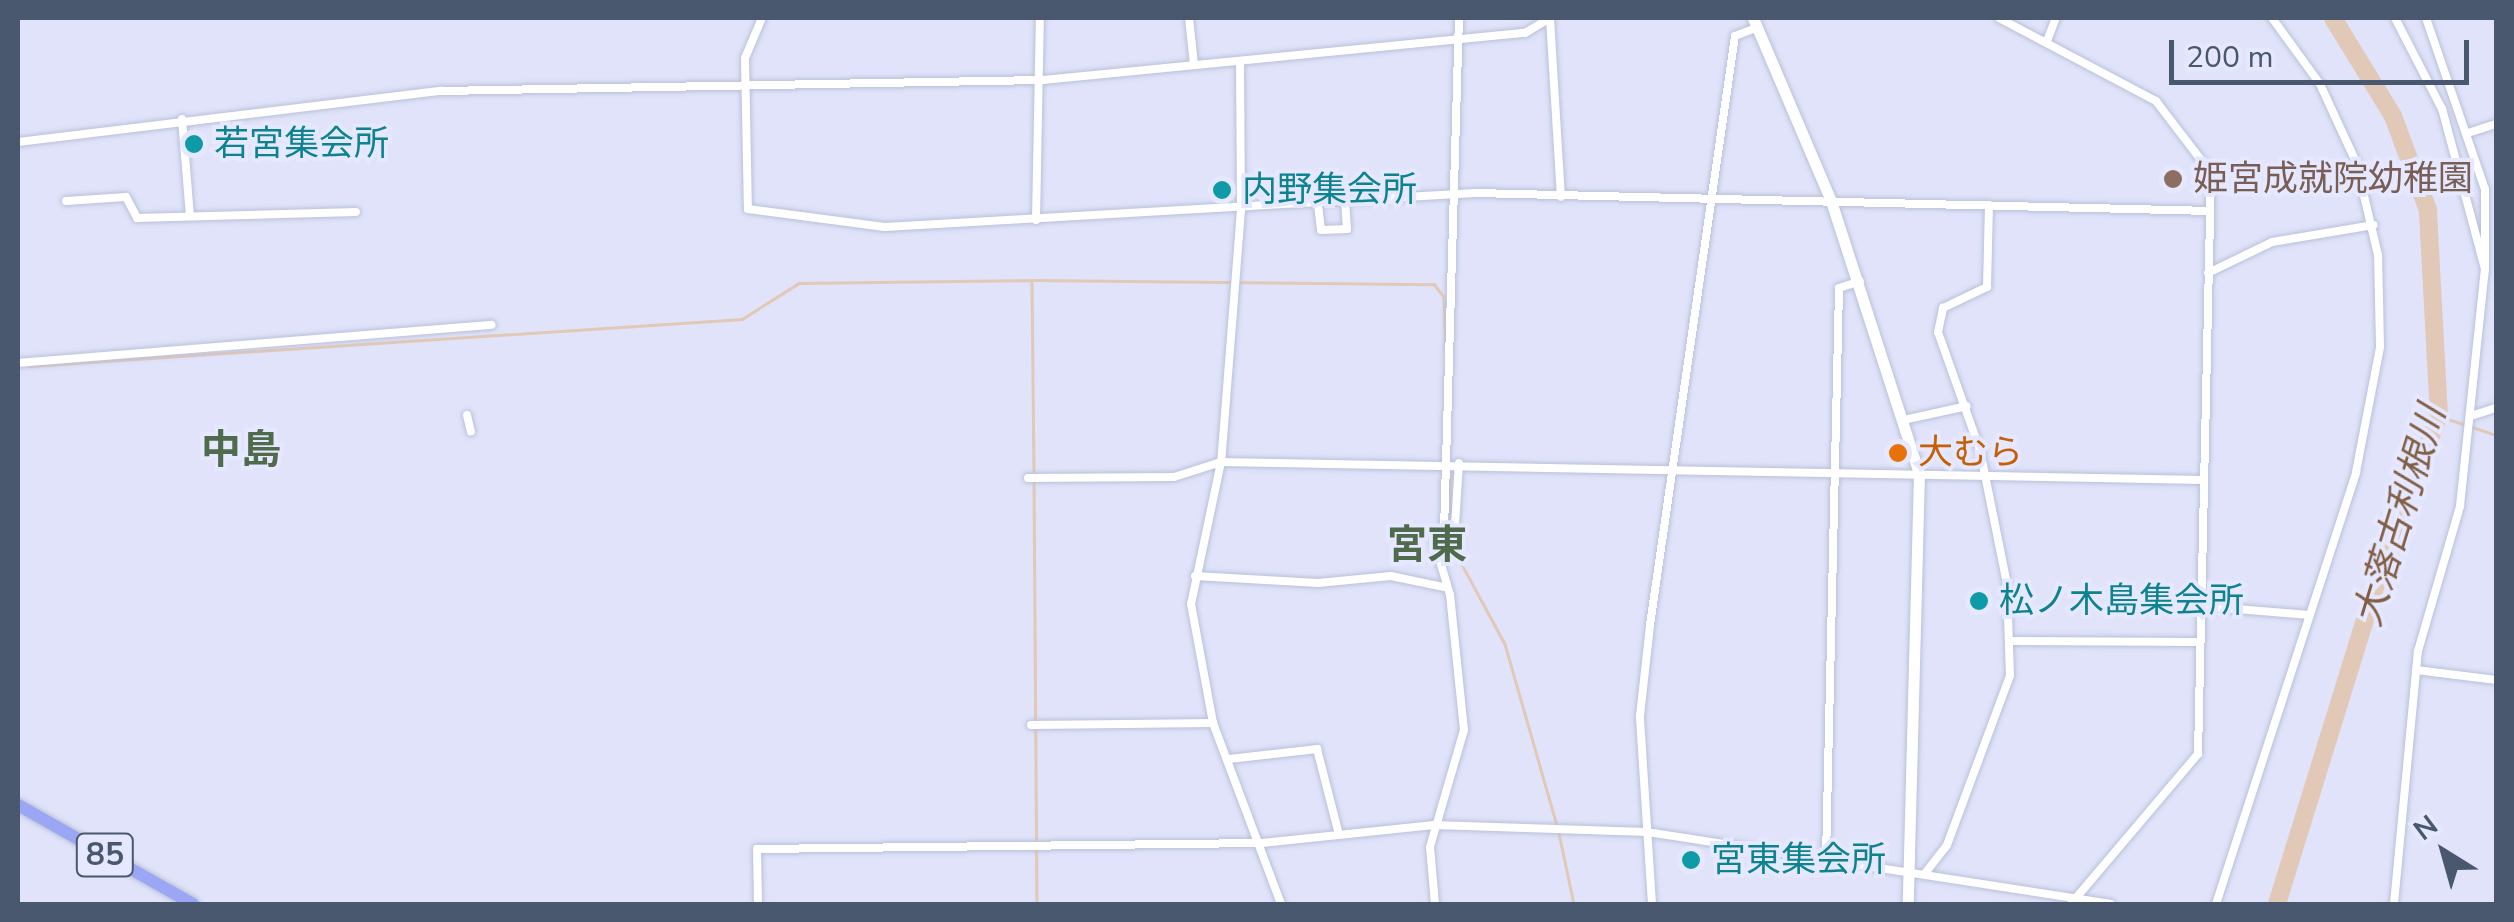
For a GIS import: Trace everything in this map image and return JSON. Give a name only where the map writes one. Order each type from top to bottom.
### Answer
[{"type":"main road","name":"85","points":[[18,805],[193,904]]},
{"type":"street","points":[[762,18],[745,58],[748,209],[885,227],[1456,195],[2210,212]]},
{"type":"street","points":[[1036,220],[1044,80],[1040,18]]},
{"type":"street","points":[[1189,18],[1194,65]]},
{"type":"street","points":[[1435,904],[1434,825],[1464,730],[1432,537],[1455,526],[1458,18]]},
{"type":"street","points":[[18,142],[182,119],[441,91],[1044,80],[1525,33],[1550,18],[1561,198]]},
{"type":"street","points":[[1999,18],[2016,21],[2156,101],[2182,126],[2211,173],[2198,754],[2071,904]]},
{"type":"street","points":[[2047,40],[2056,18]]},
{"type":"street","points":[[2216,904],[2370,419],[2380,347],[2374,225],[2320,84],[2272,18]]},
{"type":"street","points":[[2394,18],[2442,109],[2485,269]]},
{"type":"street","points":[[2394,904],[2416,670],[2474,415],[2485,269],[2485,188],[2471,132],[2426,18]]},
{"type":"street","points":[[1652,904],[1640,716],[1735,36],[1754,23],[1832,201],[1908,419],[1919,473],[1919,871],[1908,904]]},
{"type":"street","points":[[1240,61],[1241,210],[1221,462],[1191,604],[1213,723],[1262,843],[1281,904]]},
{"type":"street","points":[[2442,109],[2461,104]]},
{"type":"street","points":[[182,119],[190,216]]},
{"type":"street","points":[[2471,132],[2496,124]]},
{"type":"street","points":[[66,201],[126,197],[137,218],[356,212]]},
{"type":"street","points":[[1318,204],[1321,230],[1348,229],[1345,203]]},
{"type":"street","points":[[1919,871],[1947,846],[2010,676],[2012,642],[1984,475],[1967,406],[1938,332],[1943,308],[1988,287],[1990,205]]},
{"type":"street","points":[[2208,273],[2272,242],[2374,225]]},
{"type":"street","points":[[2485,246],[2496,249]]},
{"type":"street","points":[[1826,858],[1839,288],[1860,282]]},
{"type":"street","points":[[18,362],[491,325]]},
{"type":"street","points":[[1908,419],[1967,406]]},
{"type":"street","points":[[2474,415],[2496,408]]},
{"type":"street","points":[[467,415],[472,432]]},
{"type":"street","points":[[1028,478],[1174,477],[1221,462],[1454,463],[2204,480]]},
{"type":"street","points":[[1195,576],[1318,584],[1391,576],[1443,587]]},
{"type":"street","points":[[2200,606],[2310,615]]},
{"type":"street","points":[[2012,642],[2199,642]]},
{"type":"street","points":[[2416,670],[2496,680]]},
{"type":"street","points":[[1032,725],[1213,723]]},
{"type":"street","points":[[1228,759],[1317,749],[1338,831]]},
{"type":"street","points":[[758,904],[757,849],[1262,843],[1338,831],[1434,825],[1647,832],[2075,895],[2110,904]]},
{"type":"waterway","name":"大落古利根川","points":[[2277,904],[2392,532],[2439,416],[2428,210],[2393,116],[2333,18]]},
{"type":"waterway","points":[[29,366],[742,319],[799,283],[1032,280],[1434,284],[1444,297],[1446,351]]},
{"type":"waterway","points":[[1032,281],[1034,473]]},
{"type":"waterway","points":[[2439,416],[2496,435]]},
{"type":"waterway","points":[[1449,473],[1452,546],[1505,644],[1557,825]]},
{"type":"waterway","points":[[1034,481],[1037,904]]},
{"type":"waterway","points":[[1559,833],[1574,904]]},
{"type":"place","name":"若宮集会所","points":[[194,144]]},
{"type":"place","name":"姫宮成就院幼稚園","points":[[2173,179]]},
{"type":"place","name":"内野集会所","points":[[1222,190]]},
{"type":"place","name":"大むら","points":[[1898,453]]},
{"type":"place","name":"松ノ木島集会所","points":[[1979,601]]},
{"type":"place","name":"宮東集会所","points":[[1691,860]]},
{"type":"district","name":"中島","points":[[241,450]]},
{"type":"district","name":"宮東","points":[[1427,545]]}]
